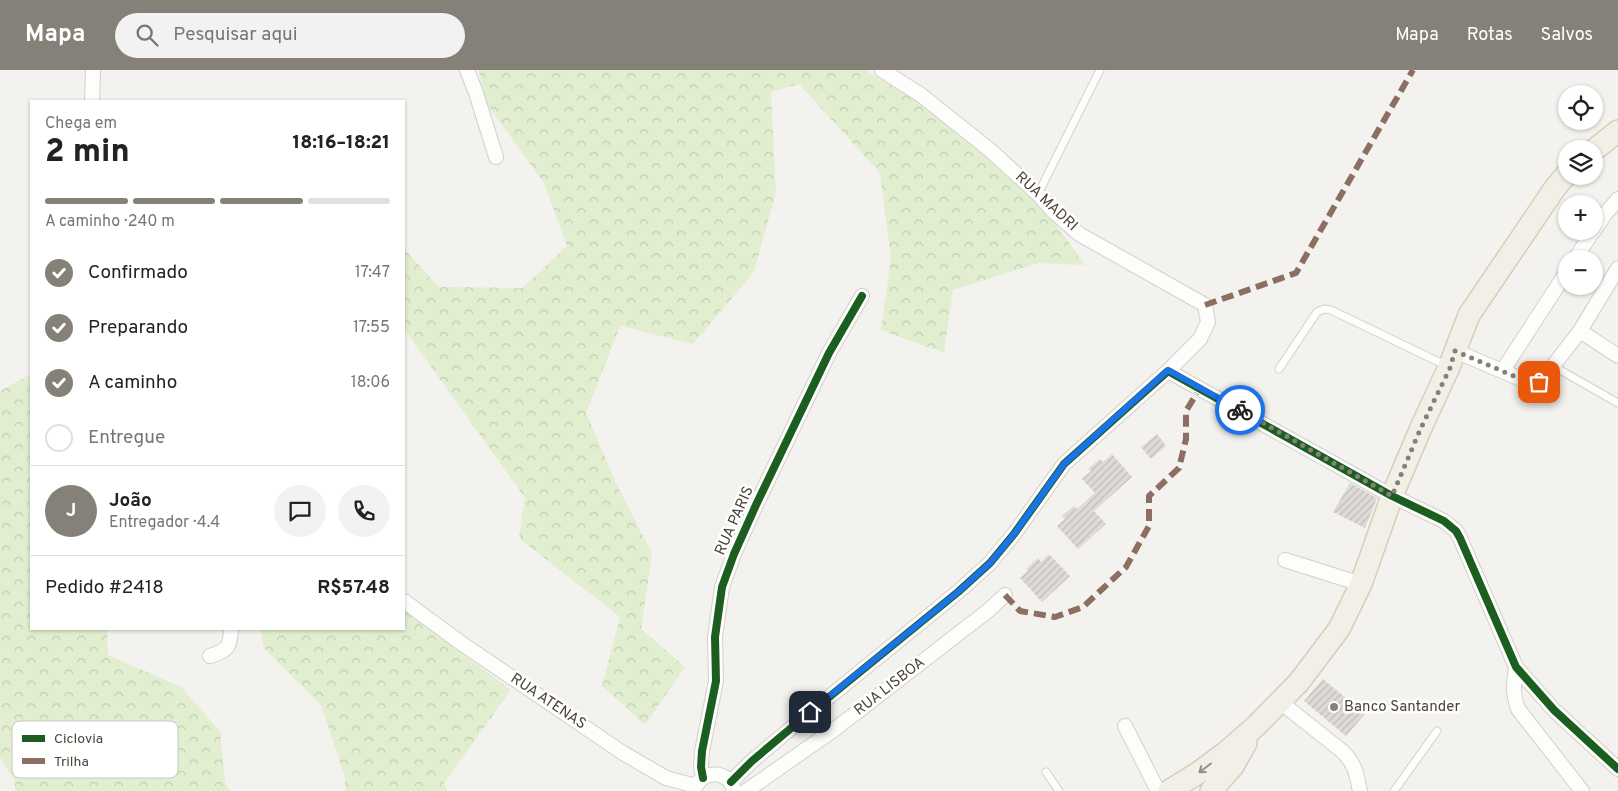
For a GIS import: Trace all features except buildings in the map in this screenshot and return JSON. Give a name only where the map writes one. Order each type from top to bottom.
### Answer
[{"type":"main road","points":[[1603,143],[1618,131]]},
{"type":"main road","points":[[1170,791],[1218,758],[1256,726],[1299,682],[1339,629],[1362,584],[1392,496],[1452,359],[1469,315],[1558,184]]},
{"type":"main road","points":[[1211,791],[1233,766],[1256,726]]},
{"type":"street","points":[[92,100],[93,70]]},
{"type":"street","points":[[467,70],[496,158]]},
{"type":"street","name":"RUA MADRI","points":[[882,70],[929,101],[990,150],[1079,234],[1205,305],[1208,322],[1200,339],[1168,370]]},
{"type":"street","points":[[1603,217],[1618,199]]},
{"type":"street","points":[[1452,359],[1503,370],[1536,384],[1553,366],[1580,330],[1618,268]]},
{"type":"street","points":[[1503,370],[1558,285]]},
{"type":"street","name":"RUA PARIS","points":[[698,785],[702,751],[716,681],[715,637],[722,587],[734,554],[828,353],[862,296]]},
{"type":"street","points":[[1580,330],[1618,356]]},
{"type":"street","points":[[1168,370],[1392,496],[1444,521],[1456,532],[1516,667],[1554,710],[1618,769]]},
{"type":"street","name":"RUA LISBOA","points":[[732,787],[752,761],[958,592],[990,563],[1014,534],[1064,464],[1168,370]]},
{"type":"street","points":[[1285,560],[1362,584]]},
{"type":"street","name":"RUA LISBOA","points":[[746,791],[835,729],[989,610],[1005,595]]},
{"type":"street","name":"RUA ATENAS","points":[[405,602],[461,643],[623,753],[666,778],[698,785],[710,775],[717,774],[725,777],[732,787]]},
{"type":"street","points":[[210,656],[224,652],[228,648],[230,630]]},
{"type":"street","points":[[1516,667],[1513,687],[1518,709],[1582,791]]},
{"type":"street","points":[[1279,701],[1342,750],[1356,769],[1360,791]]},
{"type":"street","points":[[1125,726],[1158,791]]},
{"type":"lane","points":[[1038,194],[1100,70]]},
{"type":"lane","points":[[1280,369],[1317,312],[1324,309],[1332,310],[1452,359]]},
{"type":"lane","points":[[1553,366],[1618,403]]},
{"type":"lane","points":[[1394,791],[1436,731]]},
{"type":"lane","points":[[1046,772],[1059,791]]},
{"type":"green space","points":[[479,70],[865,70],[930,109],[996,166],[1049,215],[1085,265],[1039,263],[953,290],[944,353],[881,330],[891,259],[880,173],[799,84],[771,92],[776,192],[754,272],[693,344],[620,326],[586,413],[617,485],[652,553],[641,629],[685,667],[645,725],[602,686],[620,617],[519,538],[525,498],[405,330],[405,250],[439,287],[522,288],[567,246],[544,183],[484,100]]},
{"type":"green space","points":[[30,375],[30,630],[107,630],[108,655],[181,687],[220,731],[225,782],[230,791],[16,791],[13,778],[178,778],[178,721],[12,721],[12,776],[0,758],[0,391]]},
{"type":"green space","points":[[405,611],[511,690],[444,783],[447,791],[345,791],[345,777],[321,705],[264,648],[260,630],[405,630]]},
{"type":"marked path","points":[[1205,305],[1296,273],[1413,70]]},
{"type":"marked path","points":[[1005,595],[1020,611],[1055,617],[1083,607],[1126,567],[1149,526],[1149,496],[1179,468],[1186,439],[1186,411],[1200,388]]},
{"type":"cycle path","points":[[703,778],[701,767],[702,751],[716,681],[715,637],[722,587],[734,554],[756,505],[829,353],[862,296]]},
{"type":"cycle path","points":[[731,782],[752,761],[958,592],[990,563],[1014,534],[1064,464],[1168,371],[1392,496],[1444,521],[1456,531],[1516,667],[1554,710],[1618,769]]},
{"type":"way so far","points":[[1240,410],[1392,496],[1420,430],[1450,368],[1455,351],[1528,382],[1536,384],[1539,382]]},
{"type":"place","name":"Banco Santander","points":[[1334,707]]},
{"type":"route","points":[[810,712],[958,592],[990,563],[1014,534],[1064,464],[1168,370],[1240,410]]}]
